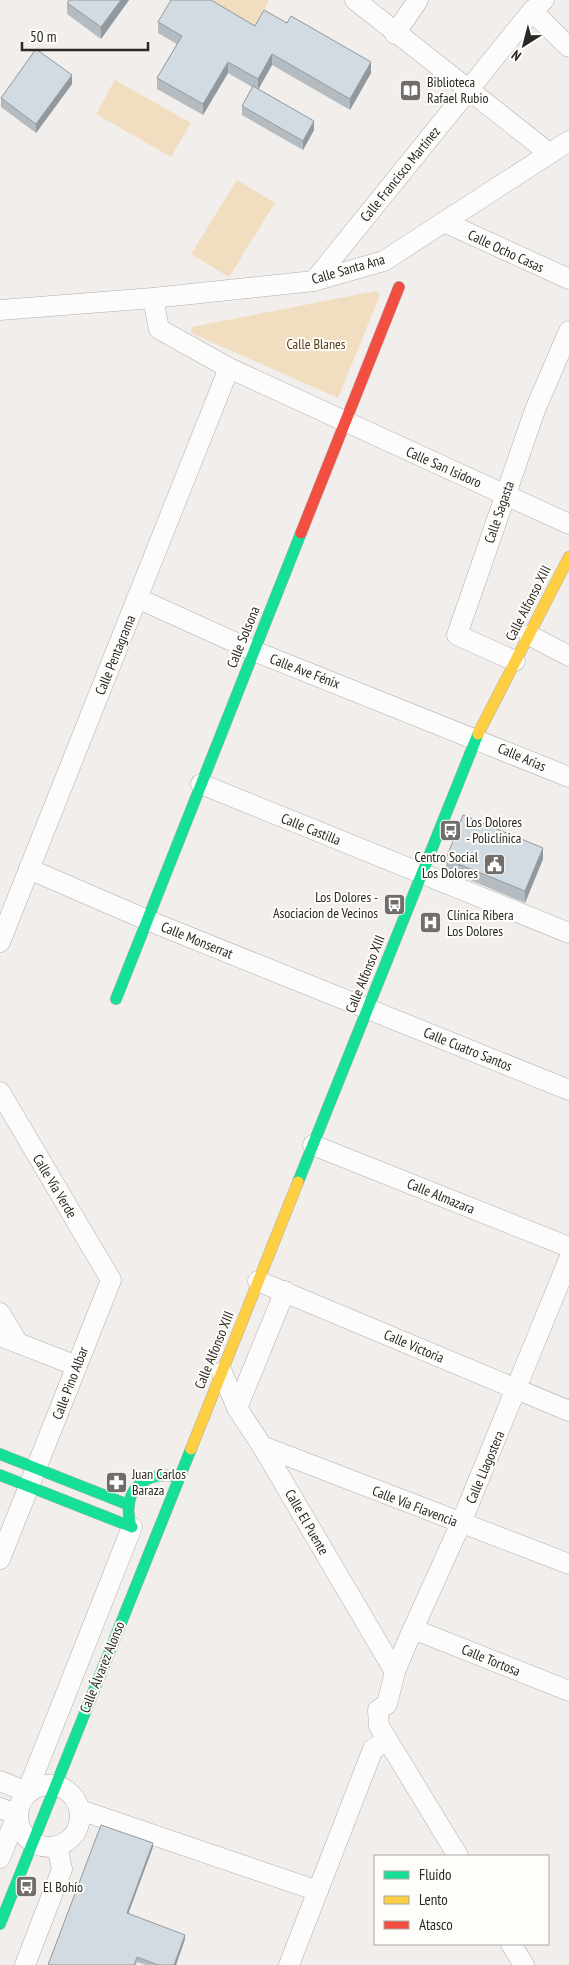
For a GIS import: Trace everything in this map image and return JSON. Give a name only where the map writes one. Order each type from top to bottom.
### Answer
[{"type":"main road","name":"Calle Solsona","points":[[116,999],[399,287]]},
{"type":"main road","name":"Calle Alfonso XIII","points":[[206,1410],[476,737],[529,635],[564,578],[569,557]]},
{"type":"main road","name":"Calle Álvarez Alonso","points":[[0,1924],[206,1410]]},
{"type":"main road","points":[[0,1454],[33,1478],[132,1527]]},
{"type":"main road","points":[[0,1475],[33,1478],[129,1505]]},
{"type":"main road","points":[[152,1545],[140,1537],[128,1518],[129,1505],[135,1490],[146,1480],[160,1475],[180,1477]]},
{"type":"street","points":[[355,0],[395,34],[549,154]]},
{"type":"street","points":[[395,34],[418,0]]},
{"type":"street","points":[[538,6],[569,47]]},
{"type":"street","name":"Calle Francisco Martínez","points":[[314,281],[467,90],[538,6]]},
{"type":"street","name":"Calle Santa Ana","points":[[0,310],[153,298],[314,281],[384,261],[569,141]]},
{"type":"street","name":"Calle Ocho Casas","points":[[444,222],[569,279]]},
{"type":"street","points":[[153,298],[159,329],[229,368],[345,423]]},
{"type":"street","name":"Calle Sagasta","points":[[515,661],[457,636],[535,410],[568,334]]},
{"type":"street","name":"Calle Pentagrama","points":[[0,942],[229,368]]},
{"type":"street","name":"Calle San Isidoro","points":[[345,423],[569,524]]},
{"type":"street","name":"Calle Ave Fénix","points":[[137,598],[254,651],[476,737]]},
{"type":"street","points":[[529,635],[569,656]]},
{"type":"street","name":"Calle Arias","points":[[476,737],[569,776]]},
{"type":"street","name":"Calle Castilla","points":[[201,784],[569,933]]},
{"type":"street","name":"Calle Monserrat","points":[[29,869],[147,920],[367,1008]]},
{"type":"street","name":"Calle Cuatro Santos","points":[[367,1008],[569,1090]]},
{"type":"street","name":"Calle Vía Verde","points":[[0,1092],[111,1280]]},
{"type":"street","name":"Calle Almazara","points":[[312,1145],[569,1247]]},
{"type":"street","name":"Calle Llagostera","points":[[387,1740],[379,1726],[378,1710],[387,1704],[395,1672],[461,1524],[569,1259]]},
{"type":"street","name":"Calle Pino Albar","points":[[0,1559],[111,1280]]},
{"type":"street","name":"Calle Victoria","points":[[258,1282],[285,1291],[569,1410]]},
{"type":"street","points":[[237,1408],[285,1291]]},
{"type":"street","points":[[0,1313],[9,1340],[77,1366]]},
{"type":"street","name":"Calle El Puente","points":[[222,1372],[237,1408],[262,1446],[395,1672]]},
{"type":"street","name":"Calle Vía Flavencia","points":[[262,1446],[569,1564]]},
{"type":"street","name":"Calle Álvarez Alonso","points":[[8,1811],[18,1806],[27,1792],[132,1527]]},
{"type":"street","name":"Calle Tortosa","points":[[413,1629],[569,1691]]},
{"type":"street","points":[[290,1965],[373,1749],[387,1740],[457,1855]]},
{"type":"street","points":[[0,1781],[27,1792],[44,1784],[55,1785],[70,1793],[80,1810],[318,1891]]},
{"type":"street","points":[[8,1811],[21,1831],[32,1843],[42,1847],[57,1846],[72,1838],[76,1832],[80,1810]]},
{"type":"street","points":[[0,1858],[8,1811]]},
{"type":"street","points":[[25,1965],[62,1869],[57,1846]]},
{"type":"street","points":[[512,1945],[524,1965]]},
{"type":"green space","points":[[208,0],[269,0],[255,26]]},
{"type":"green space","points":[[115,80],[191,123],[171,157],[96,114]]},
{"type":"green space","points":[[237,180],[275,203],[229,277],[191,254]]},
{"type":"green space","name":"Calle Blanes","points":[[376,291],[380,295],[338,398],[191,333],[192,327]]},
{"type":"building","points":[[69,0],[121,0],[101,27],[67,3]]},
{"type":"building","points":[[171,0],[211,0],[255,26],[264,10],[287,23],[291,16],[371,62],[350,99],[272,54],[258,79],[228,62],[203,104],[157,78],[182,36],[158,22]]},
{"type":"building","points":[[36,49],[72,75],[36,124],[1,98]]},
{"type":"building","points":[[253,86],[314,121],[303,141],[242,106]]},
{"type":"building","name":"Centro Social Los Dolores","points":[[463,815],[543,848],[525,891],[446,859]]},
{"type":"building","points":[[101,1825],[153,1843],[127,1913],[185,1935],[174,1965],[158,1965],[137,1957],[134,1965],[48,1965]]},
{"type":"traffic: fast","points":[[116,999],[301,533]]},
{"type":"traffic: fast","points":[[298,1182],[478,734]]},
{"type":"traffic: fast","points":[[0,1924],[191,1449]]},
{"type":"traffic: fast","points":[[0,1454],[129,1505]]},
{"type":"traffic: fast","points":[[0,1475],[132,1527]]},
{"type":"traffic: fast","points":[[130,1522],[130,1500],[140,1484],[157,1476],[179,1477]]},
{"type":"traffic: slow","points":[[478,734],[569,557]]},
{"type":"traffic: slow","points":[[191,1449],[298,1182]]},
{"type":"traffic: jam","points":[[301,533],[399,287]]},
{"type":"place","name":"Biblioteca Rafael Rubio","points":[[411,90]]},
{"type":"place","name":"Los Dolores - Policlínica","points":[[450,830]]},
{"type":"place","name":"Centro Social Los Dolores","points":[[494,865]]},
{"type":"place","name":"Los Dolores - Asociacion de Vecinos","points":[[394,905]]},
{"type":"place","name":"Clínica Ribera Los Dolores","points":[[431,923]]},
{"type":"place","name":"Juan Carlos Baraza","points":[[116,1482]]},
{"type":"place","name":"El Bohío","points":[[27,1887]]}]
